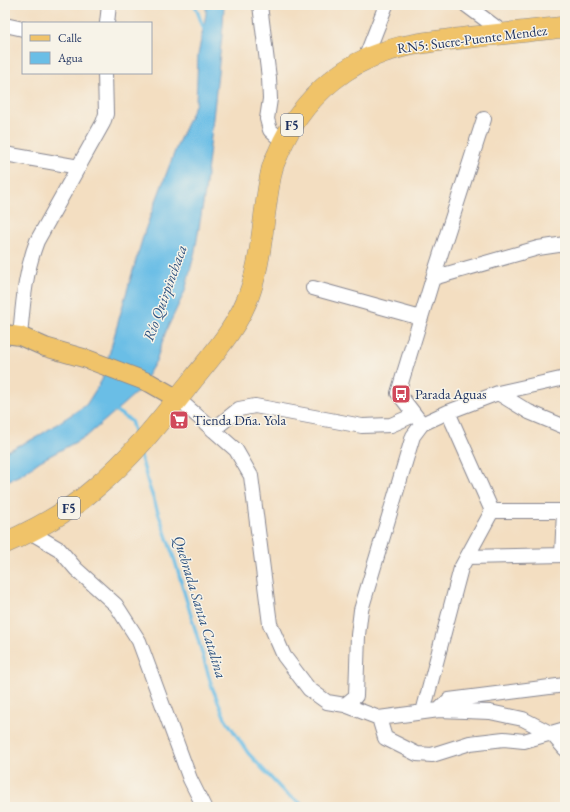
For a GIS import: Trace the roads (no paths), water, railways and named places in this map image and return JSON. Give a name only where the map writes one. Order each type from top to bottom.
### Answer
[{"type":"highway","name":"RN5: Sucre-Puente Mendez","points":[[5,544],[58,516],[94,490],[125,461],[178,399],[227,336],[242,312],[251,291],[258,262],[271,172],[286,134],[303,108],[321,90],[345,71],[365,59],[387,50],[423,43],[565,27]]},
{"type":"main road","points":[[13,335],[45,347],[87,359],[150,383],[178,399]]},
{"type":"main road","points":[[5,345],[28,344],[45,347]]},
{"type":"street","points":[[107,22],[109,5]]},
{"type":"street","points":[[260,5],[269,78],[270,99],[267,119],[270,130],[283,142]]},
{"type":"street","points":[[365,59],[386,5]]},
{"type":"street","points":[[466,5],[505,34]]},
{"type":"street","points":[[5,26],[22,29]]},
{"type":"street","points":[[13,335],[24,296],[31,255],[37,241],[79,167],[106,114],[105,74]]},
{"type":"street","points":[[418,419],[398,393],[484,119]]},
{"type":"street","points":[[5,154],[79,167]]},
{"type":"street","points":[[433,278],[538,248],[565,244]]},
{"type":"street","points":[[313,288],[421,318]]},
{"type":"street","points":[[214,430],[239,409],[255,406],[362,426],[391,425],[448,412],[498,393],[565,378]]},
{"type":"street","points":[[498,393],[529,412],[565,427]]},
{"type":"street","points":[[178,399],[236,450],[251,476],[270,624],[284,656],[309,689],[327,702],[345,705],[379,718],[439,710],[490,712],[523,719],[558,731],[565,749]]},
{"type":"street","points":[[448,412],[492,511]]},
{"type":"street","points":[[345,705],[356,696],[358,635],[361,610],[418,419]]},
{"type":"street","points":[[467,557],[564,555],[564,511],[492,511]]},
{"type":"street","points":[[423,712],[460,568],[492,511]]},
{"type":"street","points":[[30,532],[59,549],[76,569],[116,605],[139,641],[190,779],[204,807]]},
{"type":"street","points":[[439,710],[449,700],[565,685]]},
{"type":"street","points":[[379,718],[385,738],[417,754],[432,755],[470,743],[504,739],[524,742],[558,731]]},
{"type":"water","name":"Río Quirpinchaca","points":[[206,5],[224,5],[205,192],[195,251],[185,291],[166,331],[156,361],[138,391],[87,436],[40,461],[22,474],[5,482],[5,452],[37,437],[86,405],[102,380],[145,230],[178,143],[196,103],[198,55],[206,14]]},
{"type":"waterway","points":[[195,5],[205,32]]},
{"type":"waterway","name":"Quebrada Santa Catalina","points":[[113,409],[131,421],[136,438]]},
{"type":"waterway","name":"Quebrada Santa Catalina","points":[[140,454],[149,486],[175,561],[212,687],[225,718],[248,753],[285,793],[306,807]]},
{"type":"place","name":"Parada Aguas","points":[[401,394]]},
{"type":"place","name":"Tienda Dña. Yola","points":[[179,420]]}]
